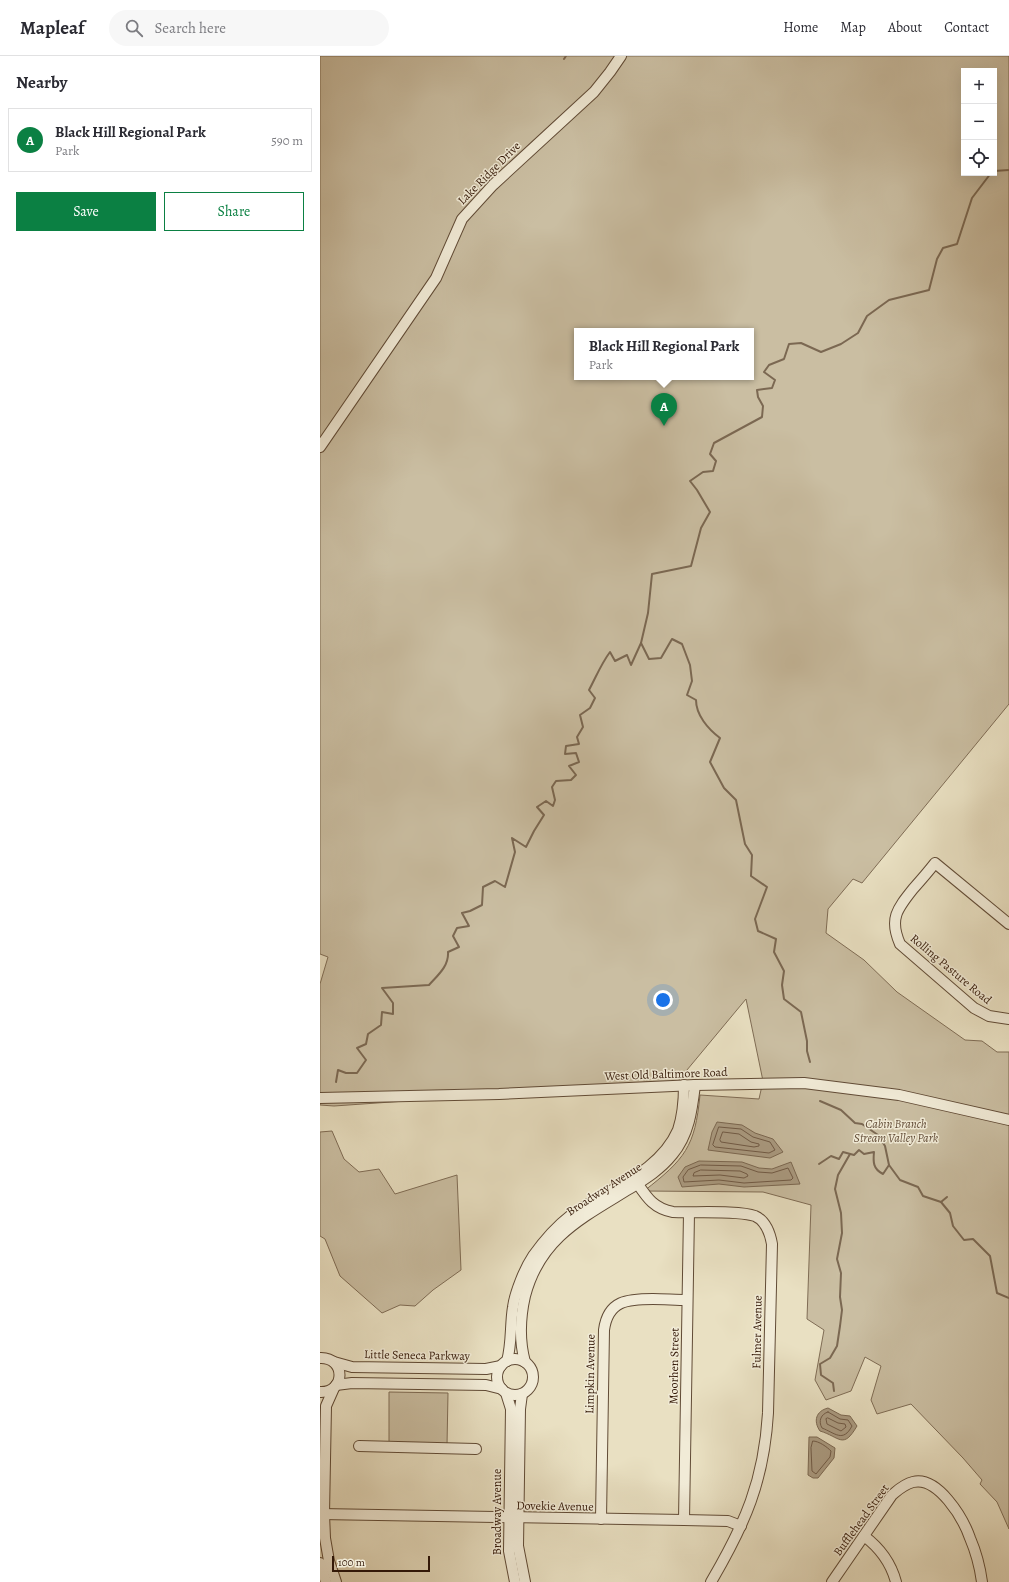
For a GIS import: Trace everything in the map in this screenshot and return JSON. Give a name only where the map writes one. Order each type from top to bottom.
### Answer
[{"type":"street","name":"Lake Ridge Drive","points":[[320,447],[436,278],[462,219],[493,185],[594,92],[621,56]]},
{"type":"street","name":"Rolling Pasture Road","points":[[1009,924],[935,863],[899,906],[895,915],[895,934],[900,944],[974,1008],[989,1016],[1009,1019]]},
{"type":"street","name":"West Old Baltimore Road","points":[[320,1098],[499,1094],[690,1085],[804,1083],[899,1095],[1009,1120]]},
{"type":"street","name":"Broadway Avenue","points":[[504,1364],[510,1346],[513,1306],[521,1281],[533,1257],[550,1236],[570,1216],[665,1164],[681,1142],[687,1129],[691,1113],[690,1085]]},
{"type":"street","name":"Broadway Avenue","points":[[525,1362],[520,1346],[522,1307],[537,1265],[549,1247],[572,1225],[635,1180]]},
{"type":"street","name":"Fulmer Avenue","points":[[635,1180],[651,1202],[657,1208],[664,1211],[689,1213],[741,1213],[755,1216],[766,1225],[772,1244],[767,1439],[757,1486],[748,1511],[711,1582]]},
{"type":"street","name":"Moorhen Street","points":[[684,1520],[689,1213]]},
{"type":"street","name":"Limpkin Avenue","points":[[601,1519],[604,1330],[607,1317],[614,1306],[620,1302],[630,1300],[688,1300]]},
{"type":"street","name":"Little Seneca Parkway","points":[[320,1358],[326,1358],[352,1367],[486,1369],[504,1364]]},
{"type":"street","points":[[320,1392],[329,1390],[335,1386],[352,1383],[478,1385],[504,1391],[512,1395],[522,1394],[531,1387],[534,1375],[532,1370],[525,1362],[513,1359],[504,1364],[497,1374],[498,1382],[504,1391]]},
{"type":"street","points":[[334,1362],[340,1375],[326,1406],[322,1514],[329,1561],[336,1582]]},
{"type":"street","name":"Broadway Avenue","points":[[504,1391],[511,1409],[514,1518],[525,1582]]},
{"type":"street","name":"Broadway Avenue","points":[[515,1582],[509,1551],[514,1518],[522,1394]]},
{"type":"street","points":[[360,1446],[476,1449]]},
{"type":"street","name":"Bufflehead Street","points":[[832,1582],[892,1495],[902,1486],[918,1482],[930,1485],[942,1493],[963,1523],[975,1550],[982,1582]]},
{"type":"street","name":"Dovekie Avenue","points":[[322,1514],[728,1521],[741,1526]]},
{"type":"street","points":[[864,1536],[882,1553],[888,1562],[896,1582]]},
{"type":"street","points":[[320,1563],[326,1582]]},
{"type":"green space","name":"Cabin Branch Stream Valley Park","points":[[320,56],[1009,56],[1009,704],[862,883],[853,879],[828,909],[826,933],[864,960],[897,992],[965,1040],[982,1041],[997,1052],[1009,1052],[1009,1529],[997,1502],[980,1484],[982,1480],[911,1404],[877,1414],[871,1400],[881,1366],[865,1357],[851,1391],[826,1400],[815,1380],[824,1330],[807,1319],[811,1205],[763,1192],[644,1191],[669,1170],[686,1150],[695,1127],[700,1095],[759,1099],[763,1081],[746,999],[677,1082],[647,1082],[534,1092],[334,1106],[320,1105],[320,984],[328,957],[320,954]]},
{"type":"green space","points":[[332,1131],[344,1159],[359,1172],[379,1169],[395,1194],[457,1175],[461,1270],[433,1290],[415,1306],[400,1305],[382,1313],[340,1276],[325,1239],[320,1236],[320,1132]]},
{"type":"green space","points":[[389,1392],[448,1393],[447,1445],[389,1444]]},
{"type":"water","points":[[717,1122],[742,1125],[755,1133],[773,1139],[783,1152],[770,1158],[708,1150],[712,1132]]},
{"type":"water","points":[[699,1161],[742,1162],[759,1168],[772,1169],[791,1162],[800,1184],[744,1187],[719,1184],[682,1187],[678,1177],[685,1167]]},
{"type":"water","points":[[828,1408],[841,1415],[850,1416],[857,1426],[848,1438],[841,1440],[820,1431],[816,1420],[818,1414],[824,1409]]},
{"type":"water","points":[[809,1437],[817,1437],[835,1448],[834,1458],[818,1478],[813,1478],[808,1475]]},
{"type":"waterway","points":[[997,171],[1009,170]]},
{"type":"waterway","points":[[336,1082],[338,1070],[346,1073],[357,1073],[366,1060],[357,1048],[366,1044],[368,1034],[381,1025],[382,1012],[393,1014],[393,1003],[382,988],[429,985],[436,978],[447,962],[448,952],[459,947],[453,936],[457,928],[469,926],[462,913],[482,905],[483,887],[495,881],[505,887],[515,852],[512,838],[526,847],[544,815],[537,807],[546,801],[553,806],[555,800],[552,787],[556,781],[571,780],[576,775],[569,766],[579,762],[576,753],[565,754],[566,746],[579,744],[577,737],[583,727],[580,715],[590,708],[595,698],[589,690],[610,652],[615,661],[627,655],[631,665],[641,643],[648,613],[652,574],[691,566],[701,528],[710,512],[690,481],[703,472],[713,471],[716,461],[710,454],[714,443],[762,417],[763,406],[758,397],[757,390],[772,388],[775,380],[764,372],[769,365],[784,359],[789,344],[801,343],[821,352],[841,344],[858,333],[867,316],[889,300],[929,290],[937,259],[943,248],[957,244],[972,198],[989,176]]},
{"type":"waterway","points":[[641,643],[649,659],[661,658],[672,639],[682,644],[690,665],[692,681],[687,695],[696,700],[700,716],[711,730],[720,738],[710,762],[724,788],[736,800],[745,844],[752,855],[751,876],[767,887],[755,919],[758,931],[776,939],[774,952],[784,971],[782,985],[784,999],[801,1012],[810,1062]]},
{"type":"waterway","points":[[820,1101],[841,1110],[855,1123],[862,1124],[878,1135],[885,1146],[889,1165],[900,1180],[918,1187],[923,1196],[941,1202],[950,1213],[953,1226],[964,1240],[973,1239],[990,1256],[997,1293],[1009,1298]]},
{"type":"waterway","points":[[819,1164],[831,1156],[839,1159],[843,1152],[854,1155],[859,1150],[864,1154],[874,1152],[874,1165],[877,1170],[883,1174],[889,1165]]},
{"type":"waterway","points":[[834,1391],[833,1383],[821,1375],[820,1364],[830,1358],[837,1346],[840,1326],[842,1310],[840,1297],[841,1273],[837,1259],[842,1233],[841,1213],[835,1189],[838,1175],[850,1154]]},
{"type":"waterway","points":[[941,1202],[947,1197]]},
{"type":"place","name":"Black Hill Regional Park","points":[[664,426]]}]
